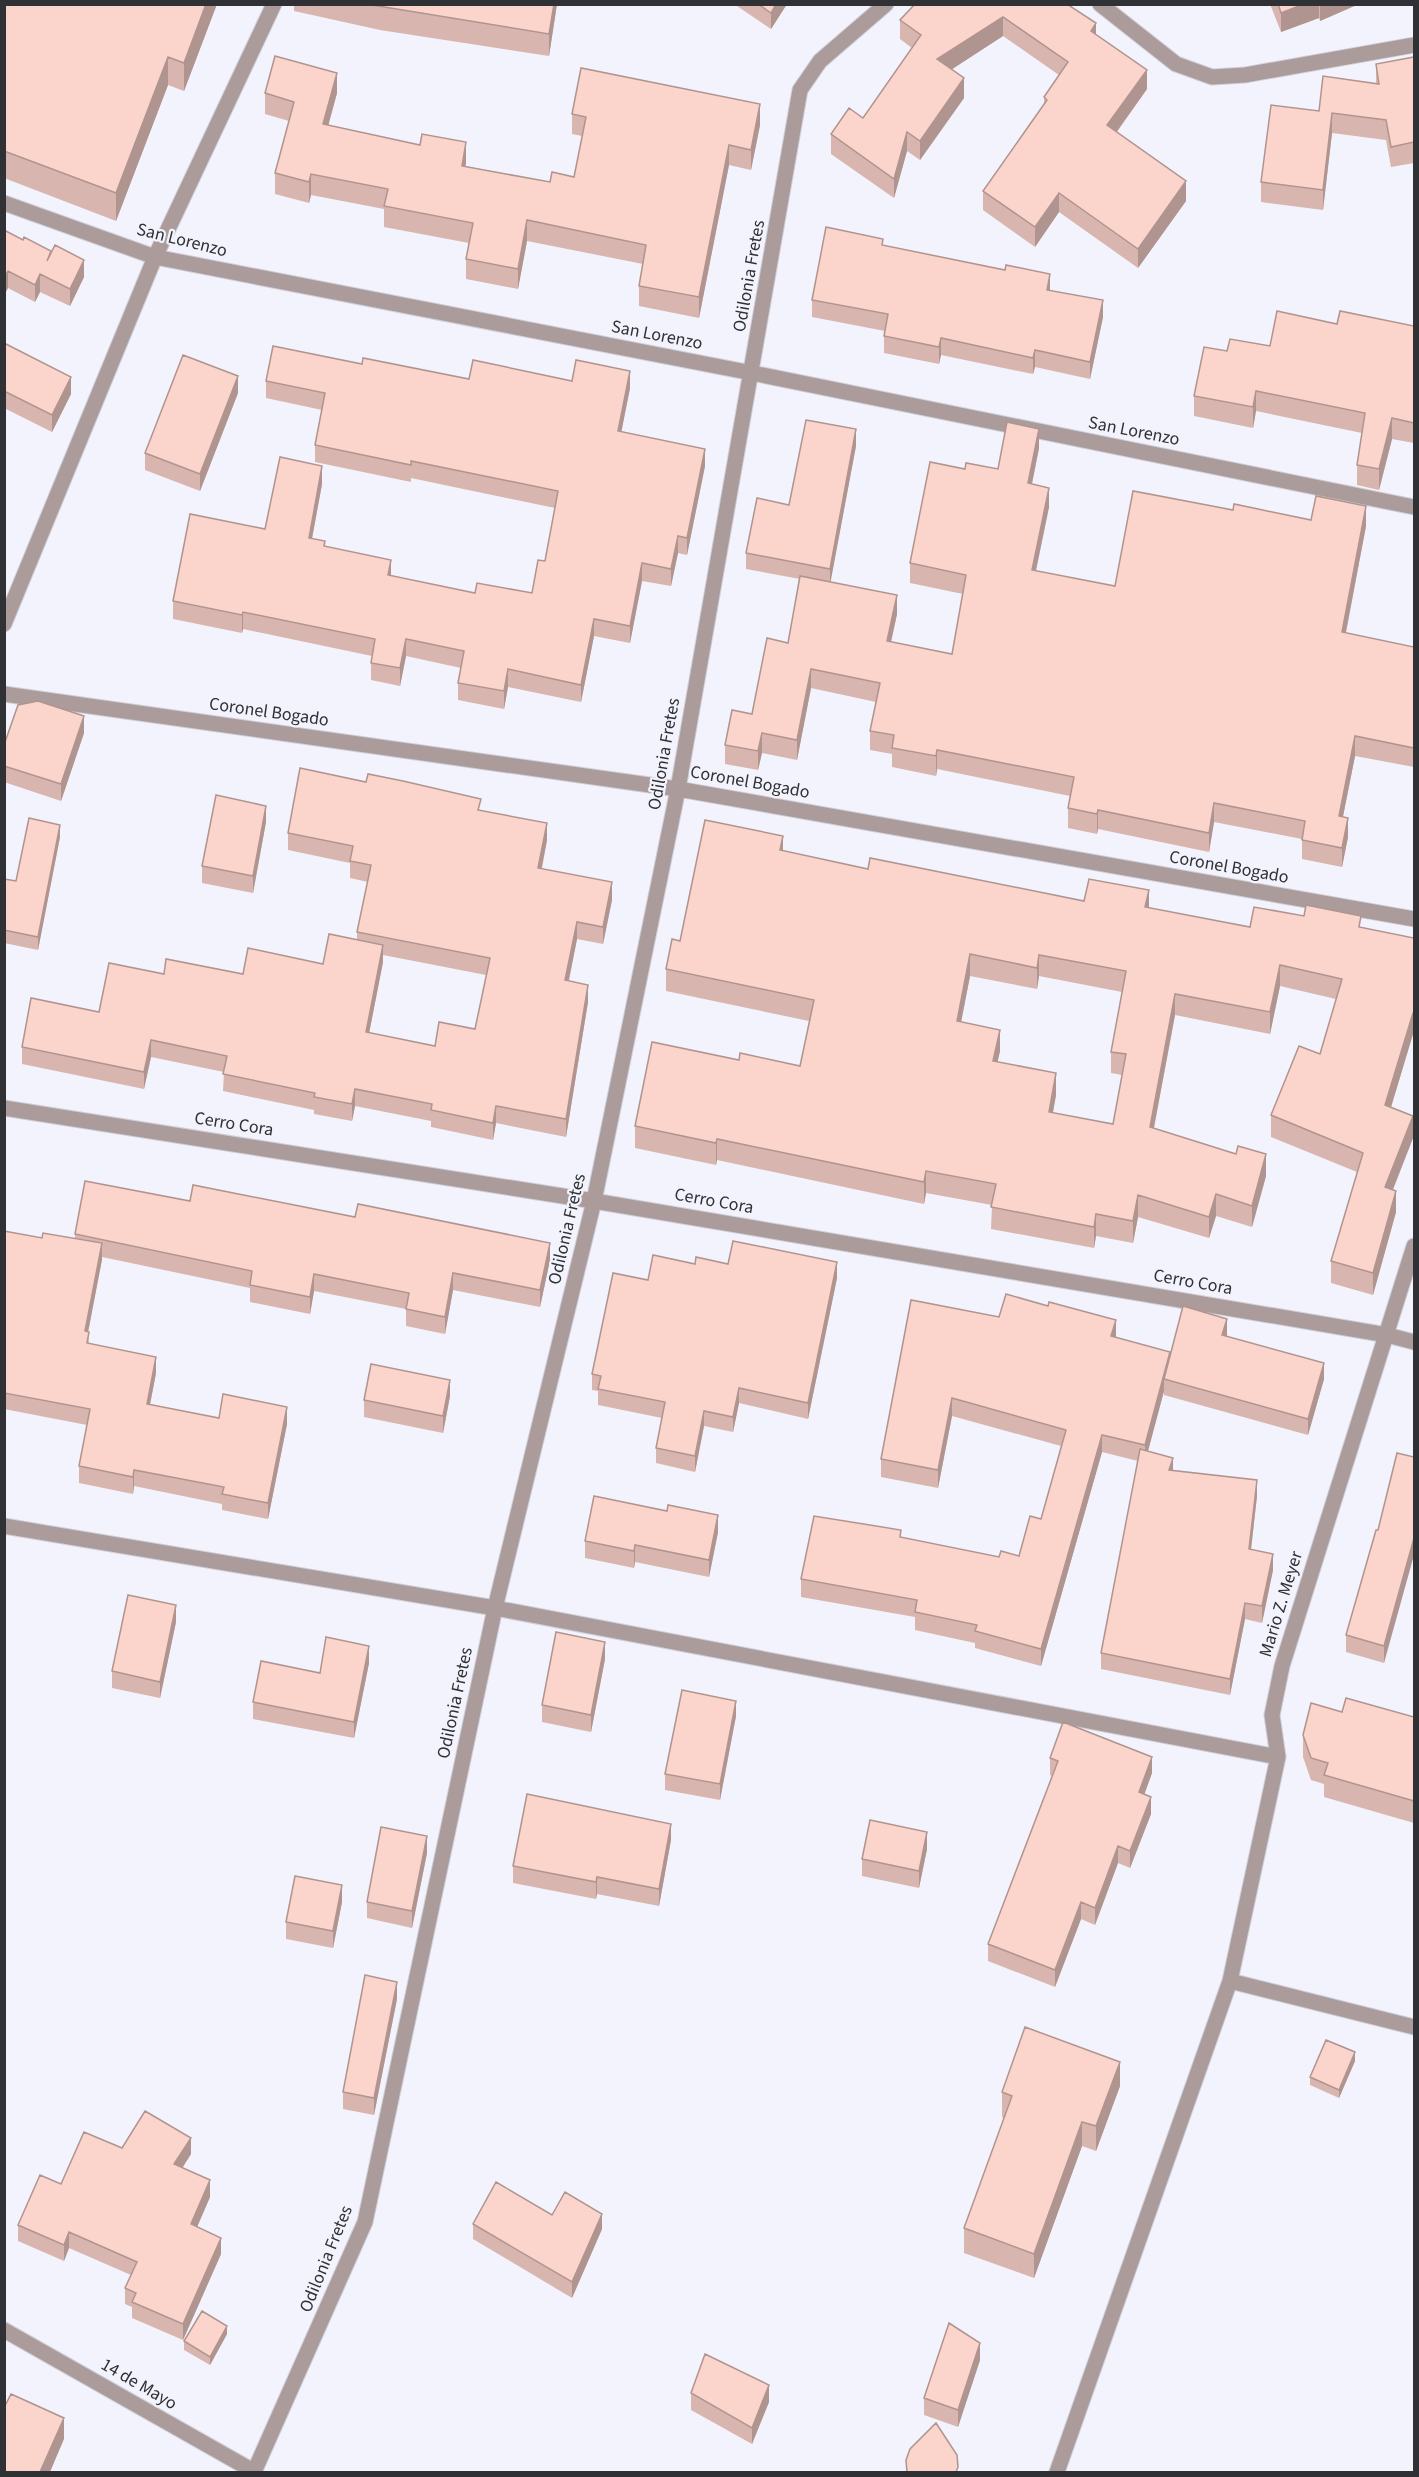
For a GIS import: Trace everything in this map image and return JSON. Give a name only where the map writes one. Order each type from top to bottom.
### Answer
[{"type":"street","points":[[4,624],[155,257],[274,4]]},
{"type":"street","name":"Odilonia Fretes","points":[[254,2472],[365,2222],[495,1608],[594,1201],[678,789],[800,90],[820,61],[886,4]]},
{"type":"street","points":[[1100,4],[1176,64],[1212,77],[1245,75],[1414,45]]},
{"type":"street","name":"San Lorenzo","points":[[4,203],[155,257],[752,373],[1414,507]]},
{"type":"street","name":"Coronel Bogado","points":[[4,694],[678,789],[1414,919]]},
{"type":"street","name":"Cerro Cora","points":[[4,1108],[594,1201],[1386,1335],[1414,1342]]},
{"type":"street","name":"Mario Z. Meyer","points":[[1057,2472],[1230,1982],[1278,1757],[1272,1715],[1282,1666],[1414,1246]]},
{"type":"street","points":[[4,1526],[495,1608],[1278,1757]]},
{"type":"street","points":[[1230,1982],[1414,2027]]},
{"type":"street","name":"14 de Mayo","points":[[4,2330],[254,2472]]},
{"type":"building","points":[[4,4],[206,4],[184,63],[168,57],[116,193],[4,151]]},
{"type":"building","points":[[366,4],[554,4],[549,34]]},
{"type":"building","points":[[758,4],[776,4],[771,13]]},
{"type":"building","points":[[915,4],[1067,4],[1096,23],[1091,31],[1147,70],[1107,125],[1186,181],[1138,249],[1059,193],[1035,227],[983,191],[1047,100],[1044,97],[1068,62],[1003,17],[937,59],[964,78],[920,141],[907,132],[894,179],[831,134],[849,108],[863,118],[921,35],[900,20]]},
{"type":"building","points":[[1278,4],[1304,4],[1281,13]]},
{"type":"building","points":[[275,56],[337,73],[323,124],[420,145],[422,134],[466,142],[462,166],[550,182],[552,172],[574,177],[586,117],[572,114],[581,68],[760,104],[751,150],[729,145],[699,297],[639,286],[646,245],[527,220],[518,269],[466,259],[473,223],[384,206],[388,189],[311,174],[309,182],[275,173],[294,102],[265,93]]},
{"type":"building","points":[[1414,57],[1414,142],[1391,147],[1386,120],[1332,113],[1323,190],[1261,182],[1271,105],[1319,111],[1323,76],[1379,84],[1376,64]]},
{"type":"building","points":[[826,227],[883,239],[882,245],[1005,270],[1006,265],[1050,274],[1047,290],[1103,300],[1090,362],[1035,350],[1033,358],[941,338],[939,347],[884,336],[888,314],[812,300]]},
{"type":"building","points":[[4,230],[51,251],[47,261],[55,245],[84,260],[70,289],[40,274],[35,285],[8,271],[4,278]]},
{"type":"building","points":[[1277,311],[1337,324],[1340,311],[1414,326],[1414,423],[1392,418],[1379,469],[1357,465],[1365,413],[1256,391],[1253,407],[1194,396],[1204,347],[1227,351],[1230,339],[1270,346]]},
{"type":"building","points":[[4,343],[71,377],[52,415],[4,391]]},
{"type":"building","points":[[273,346],[362,364],[363,358],[469,379],[473,360],[572,381],[576,360],[630,371],[618,431],[705,449],[687,538],[678,536],[671,569],[642,563],[630,626],[594,619],[581,685],[508,669],[504,691],[458,683],[464,651],[406,639],[400,668],[371,663],[375,639],[243,612],[242,615],[173,601],[190,514],[265,529],[280,457],[322,466],[309,538],[325,541],[324,546],[391,560],[388,575],[475,593],[477,583],[532,593],[538,560],[545,561],[558,491],[411,461],[411,465],[315,445],[325,393],[266,381]]},
{"type":"building","points":[[183,355],[238,376],[200,474],[145,453]]},
{"type":"building","points":[[806,420],[856,429],[830,569],[746,553],[757,498],[789,505]]},
{"type":"building","points":[[1007,422],[1039,429],[1028,483],[1049,488],[1032,570],[1115,586],[1133,491],[1233,510],[1234,504],[1311,520],[1316,496],[1366,506],[1342,632],[1414,647],[1414,748],[1355,736],[1339,816],[1348,818],[1342,848],[1302,840],[1305,821],[1214,803],[1209,833],[1098,810],[1097,814],[1068,808],[1074,777],[937,750],[936,756],[892,748],[894,735],[870,731],[880,683],[811,669],[797,740],[762,733],[758,751],[725,745],[732,710],[752,714],[767,638],[788,643],[800,576],[897,595],[887,641],[952,654],[966,575],[910,563],[930,462],[965,469],[966,463],[998,469]]},
{"type":"building","points":[[38,701],[84,716],[61,784],[4,766],[4,745],[18,705]]},
{"type":"building","points":[[300,768],[366,782],[368,774],[403,781],[481,799],[478,810],[547,823],[538,868],[612,882],[603,927],[577,922],[565,980],[588,985],[566,1119],[496,1106],[493,1123],[431,1110],[432,1104],[355,1089],[352,1104],[314,1097],[315,1093],[223,1074],[227,1056],[151,1040],[144,1072],[22,1047],[31,998],[99,1012],[109,963],[164,974],[166,959],[243,974],[248,948],[323,964],[329,934],[383,945],[366,1032],[435,1046],[439,1022],[475,1029],[490,958],[357,932],[371,865],[350,861],[353,846],[288,833]]},
{"type":"building","points":[[216,795],[266,806],[253,876],[202,866]]},
{"type":"building","points":[[29,818],[60,825],[38,937],[4,930],[4,879],[16,881]]},
{"type":"building","points":[[705,820],[783,836],[780,850],[868,869],[870,858],[1084,901],[1089,879],[1149,890],[1145,907],[1250,927],[1254,907],[1304,916],[1306,905],[1361,916],[1359,927],[1414,938],[1414,1013],[1385,1105],[1413,1116],[1385,1187],[1396,1191],[1373,1273],[1331,1261],[1363,1153],[1271,1115],[1299,1046],[1320,1054],[1342,979],[1280,965],[1270,1012],[1175,994],[1150,1127],[1236,1154],[1238,1146],[1266,1154],[1252,1206],[1216,1194],[1209,1217],[1138,1195],[1133,1221],[1096,1214],[1094,1227],[991,1207],[996,1184],[926,1171],[924,1182],[717,1139],[716,1143],[635,1126],[652,1042],[739,1060],[740,1053],[800,1066],[814,1000],[666,969],[672,939],[680,941]],"holes":[[[970,954],[1037,968],[1039,955],[1126,971],[1111,1052],[1126,1054],[1113,1124],[1049,1112],[1056,1073],[993,1061],[1000,1030],[957,1021]]]},
{"type":"building","points":[[85,1181],[190,1201],[193,1185],[355,1217],[358,1204],[550,1243],[540,1290],[453,1273],[445,1317],[406,1309],[409,1293],[314,1274],[310,1297],[250,1285],[252,1271],[75,1234]]},
{"type":"building","points":[[4,1231],[42,1238],[43,1233],[102,1243],[85,1331],[89,1332],[87,1343],[156,1357],[147,1404],[219,1418],[223,1394],[287,1407],[268,1503],[222,1494],[224,1487],[134,1470],[133,1477],[79,1466],[90,1409],[4,1393]]},
{"type":"building","points":[[733,1241],[837,1262],[808,1403],[739,1388],[733,1417],[704,1411],[695,1456],[656,1448],[665,1402],[598,1389],[601,1376],[592,1374],[613,1273],[648,1280],[653,1255],[695,1264],[696,1257],[728,1264]]},
{"type":"building","points":[[1006,1294],[1048,1306],[1049,1302],[1116,1320],[1111,1336],[1170,1352],[1145,1445],[1102,1435],[1041,1649],[975,1631],[977,1625],[915,1612],[917,1600],[801,1579],[814,1516],[901,1530],[900,1537],[999,1557],[1001,1551],[1019,1556],[1030,1516],[1041,1519],[1066,1430],[952,1398],[938,1470],[881,1459],[911,1300],[999,1317]]},
{"type":"building","points":[[1183,1306],[1227,1319],[1222,1335],[1324,1363],[1308,1419],[1164,1379]]},
{"type":"building","points":[[371,1364],[450,1380],[443,1416],[364,1400]]},
{"type":"building","points":[[1140,1449],[1173,1458],[1169,1470],[1257,1480],[1249,1549],[1273,1554],[1262,1606],[1245,1603],[1230,1679],[1101,1653]]},
{"type":"building","points":[[1397,1453],[1414,1457],[1414,1538],[1384,1646],[1346,1635],[1376,1530],[1378,1530]]},
{"type":"building","points":[[594,1496],[667,1511],[668,1505],[718,1515],[709,1560],[635,1545],[634,1551],[585,1541]]},
{"type":"building","points":[[128,1595],[176,1605],[160,1682],[112,1671]]},
{"type":"building","points":[[556,1632],[605,1642],[591,1715],[542,1705]]},
{"type":"building","points":[[326,1637],[369,1646],[354,1722],[253,1702],[261,1661],[320,1673]]},
{"type":"building","points":[[682,1690],[736,1701],[720,1784],[665,1774]]},
{"type":"building","points":[[1346,1698],[1414,1717],[1414,1801],[1324,1775],[1328,1763],[1311,1758],[1303,1735],[1311,1703],[1342,1712]]},
{"type":"building","points":[[1063,1722],[1152,1757],[1139,1792],[1151,1797],[1130,1851],[1118,1846],[1095,1908],[1081,1902],[1055,1970],[988,1944],[1058,1761],[1050,1758]]},
{"type":"building","points":[[527,1794],[671,1824],[659,1889],[597,1877],[596,1882],[513,1866]]},
{"type":"building","points":[[870,1820],[927,1832],[919,1871],[862,1859]]},
{"type":"building","points":[[381,1827],[427,1836],[412,1911],[367,1902]]},
{"type":"building","points":[[295,1876],[342,1885],[333,1931],[286,1922]]},
{"type":"building","points":[[365,1975],[397,1982],[374,2098],[343,2092]]},
{"type":"building","points":[[1025,2027],[1120,2062],[1096,2126],[1082,2122],[1034,2254],[964,2228],[1012,2096],[1002,2092]]},
{"type":"building","points":[[1326,2040],[1355,2052],[1339,2090],[1310,2077]]},
{"type":"building","points":[[145,2111],[191,2138],[174,2164],[210,2180],[191,2224],[221,2238],[183,2324],[132,2302],[136,2293],[125,2288],[137,2262],[69,2232],[64,2245],[18,2225],[40,2175],[61,2184],[84,2132],[122,2148]]},
{"type":"building","points":[[496,2182],[552,2215],[565,2192],[602,2214],[572,2282],[473,2224]]},
{"type":"building","points":[[202,2311],[227,2326],[210,2357],[184,2341]]},
{"type":"building","points":[[949,2323],[980,2343],[958,2410],[924,2398]]},
{"type":"building","points":[[705,2354],[769,2385],[752,2428],[691,2393]]},
{"type":"building","points":[[11,2394],[64,2418],[40,2472],[4,2472],[4,2408]]},
{"type":"building","points":[[936,2423],[957,2455],[956,2472],[907,2472],[906,2460],[910,2449]]}]
